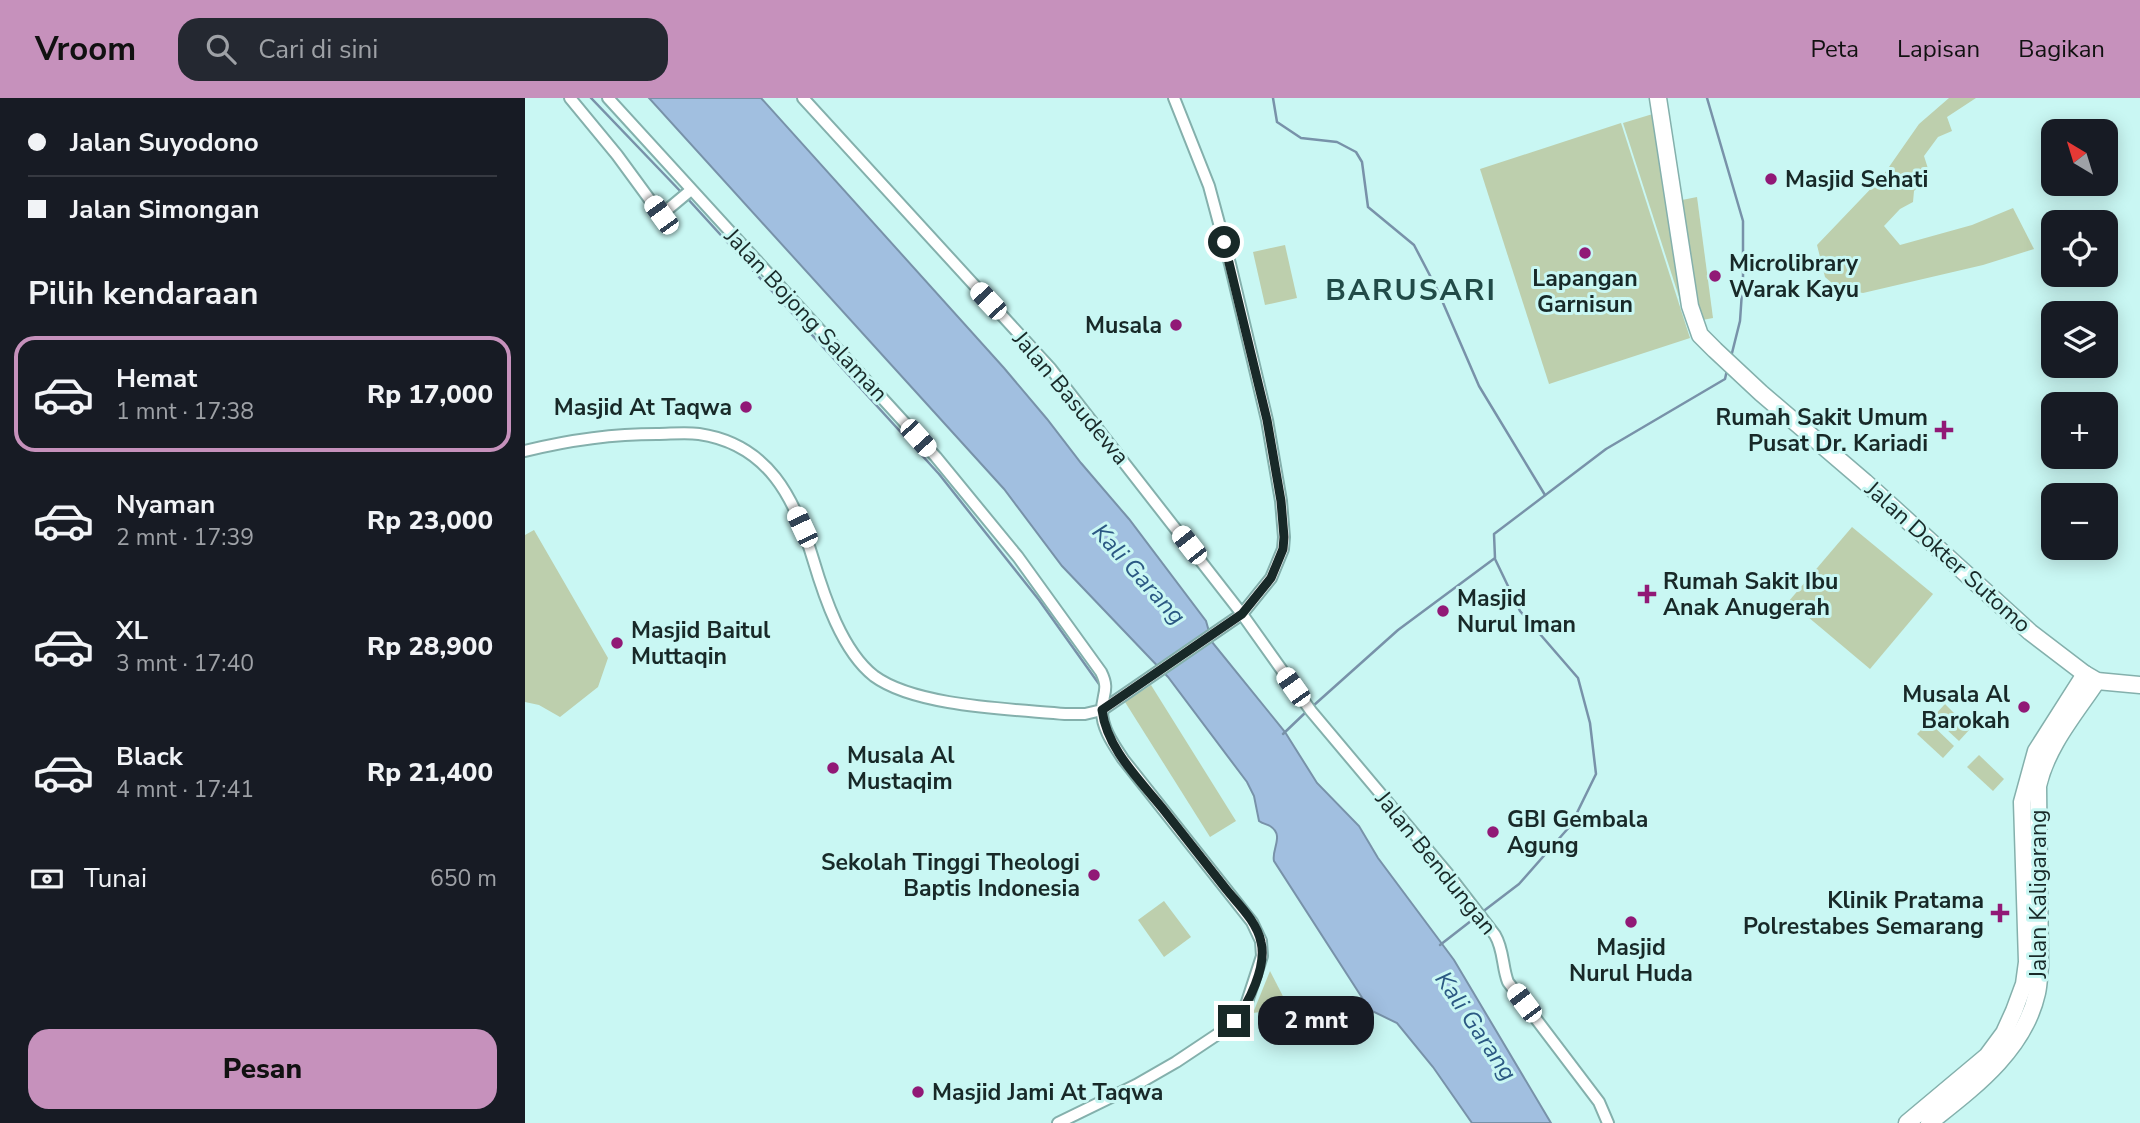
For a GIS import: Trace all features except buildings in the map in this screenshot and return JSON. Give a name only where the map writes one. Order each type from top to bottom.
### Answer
[{"type":"highway","name":"Jalan Dokter Sutomo","points":[[1658,98],[1690,306],[1700,335],[1760,392],[1865,482],[2030,632],[2091,677]]},
{"type":"highway","points":[[2091,677],[2118,684],[2140,685]]},
{"type":"highway","name":"Jalan Kaligarang","points":[[1929,1123],[1986,1077],[2006,1054],[2025,1024],[2037,994],[2041,966],[2022,802],[2036,751],[2091,677]]},
{"type":"highway","name":"Jalan Kaligarang","points":[[1907,1123],[1987,1056],[2004,1033],[2024,985],[2032,901]]},
{"type":"street","points":[[570,98],[664,213],[689,191]]},
{"type":"street","name":"Jalan Bojong Salaman","points":[[608,98],[689,191],[901,418],[1011,548],[1101,672],[1107,691],[1102,710]]},
{"type":"street","name":"Jalan Basudewa","points":[[803,98],[1051,369],[1242,614]]},
{"type":"street","points":[[525,452],[565,441],[637,434],[697,434],[740,446],[764,463],[784,489],[807,540],[818,579],[833,615],[863,666],[876,677],[897,689],[931,698],[1065,714],[1085,714],[1102,710],[1242,614],[1262,590],[1283,549],[1281,501],[1267,420],[1230,264],[1209,186],[1174,98]]},
{"type":"street","name":"Jalan Bendungan","points":[[1242,614],[1308,708],[1465,895],[1495,935],[1500,943],[1508,982],[1599,1102],[1608,1123]]},
{"type":"street","points":[[1058,1123],[1156,1073],[1227,1028],[1247,1002],[1262,956],[1261,941],[1252,922],[1123,759],[1105,728],[1102,710]]},
{"type":"green space","points":[[1949,98],[1976,98],[1947,117],[1952,131],[1938,137],[1924,156],[1930,175],[1914,191],[1913,202],[1900,209],[1884,226],[1900,245],[1972,225],[2013,208],[2034,249],[1983,265],[1863,293],[1839,289],[1825,277],[1817,245],[1882,177],[1919,124]]},
{"type":"green space","points":[[1656,113],[1688,325],[1623,123]]},
{"type":"green space","name":"Lapangan Garnisun","points":[[1621,123],[1690,338],[1549,384],[1480,169]]},
{"type":"green space","points":[[1697,197],[1713,318],[1697,321],[1677,201]]},
{"type":"green space","points":[[1285,245],[1297,298],[1265,305],[1253,252]]},
{"type":"green space","points":[[1852,527],[1933,594],[1870,669],[1789,601]]},
{"type":"green space","points":[[534,530],[608,658],[598,687],[560,717],[539,705],[525,702],[525,535]]},
{"type":"green space","points":[[1151,685],[1236,821],[1210,837],[1125,702]]},
{"type":"green space","points":[[1945,704],[1970,729],[1959,741],[1933,717]]},
{"type":"green space","points":[[1929,722],[1954,746],[1943,758],[1917,734]]},
{"type":"green space","points":[[1979,755],[2004,779],[1993,791],[1967,767]]},
{"type":"green space","points":[[1164,901],[1191,937],[1164,957],[1138,920]]},
{"type":"green space","points":[[1270,971],[1289,1008],[1253,1013]]},
{"type":"water","name":"Kali Garang","points":[[649,98],[761,98],[1004,368],[1129,519],[1206,621],[1212,642],[1285,732],[1317,783],[1359,826],[1378,858],[1454,960],[1551,1123],[1472,1123],[1433,1067],[1397,1023],[1370,1010],[1274,861],[1277,834],[1270,826],[1259,821],[1254,796],[1247,782],[1168,677],[1062,566],[1004,489]]},
{"type":"waterway","points":[[591,98],[683,194]]},
{"type":"waterway","points":[[1273,98],[1277,122],[1301,138],[1337,142],[1356,152],[1362,162],[1368,207],[1414,245],[1437,289],[1479,386],[1545,495]]},
{"type":"waterway","points":[[1707,98],[1743,221],[1740,321],[1731,357]]},
{"type":"waterway","points":[[687,198],[939,474],[1039,600],[1099,684]]},
{"type":"waterway","points":[[1313,706],[1398,630],[1495,558],[1494,534],[1606,449],[1725,379],[1727,370]]},
{"type":"waterway","points":[[1481,913],[1519,884],[1571,825],[1596,774],[1590,723],[1578,678],[1520,611],[1495,559]]},
{"type":"waterway","points":[[1283,734],[1306,712]]},
{"type":"waterway","points":[[1440,945],[1476,917]]},
{"type":"place","name":"Masjid Sehati","points":[[1771,179]]},
{"type":"place","name":"Lapangan Garnisun","points":[[1585,253]]},
{"type":"place","name":"Microlibrary Warak Kayu","points":[[1715,276]]},
{"type":"place","name":"Musala","points":[[1176,325]]},
{"type":"place","name":"Masjid At Taqwa","points":[[746,407]]},
{"type":"place","name":"Rumah Sakit Umum Pusat Dr. Kariadi","points":[[1944,430]]},
{"type":"place","name":"Rumah Sakit Ibu Anak Anugerah","points":[[1647,594]]},
{"type":"place","name":"Masjid Nurul Iman","points":[[1443,611]]},
{"type":"place","name":"Masjid Baitul Muttaqin","points":[[617,643]]},
{"type":"place","name":"Musala Al Barokah","points":[[2024,707]]},
{"type":"place","name":"Musala Al Mustaqim","points":[[833,768]]},
{"type":"place","name":"GBI Gembala Agung","points":[[1493,832]]},
{"type":"place","name":"Sekolah Tinggi Theologi Baptis Indonesia","points":[[1094,875]]},
{"type":"place","name":"Klinik Pratama Polrestabes Semarang","points":[[2000,913]]},
{"type":"place","name":"Masjid Nurul Huda","points":[[1631,922]]},
{"type":"place","name":"Masjid Jami At Taqwa","points":[[918,1092]]},
{"type":"district","name":"BARUSARI","points":[[1411,290]]},
{"type":"route","points":[[1224,242],[1267,420],[1281,501],[1283,549],[1271,578],[1242,614],[1102,710],[1105,728],[1123,759],[1258,933],[1262,948],[1260,965],[1247,1002],[1234,1021]]}]
